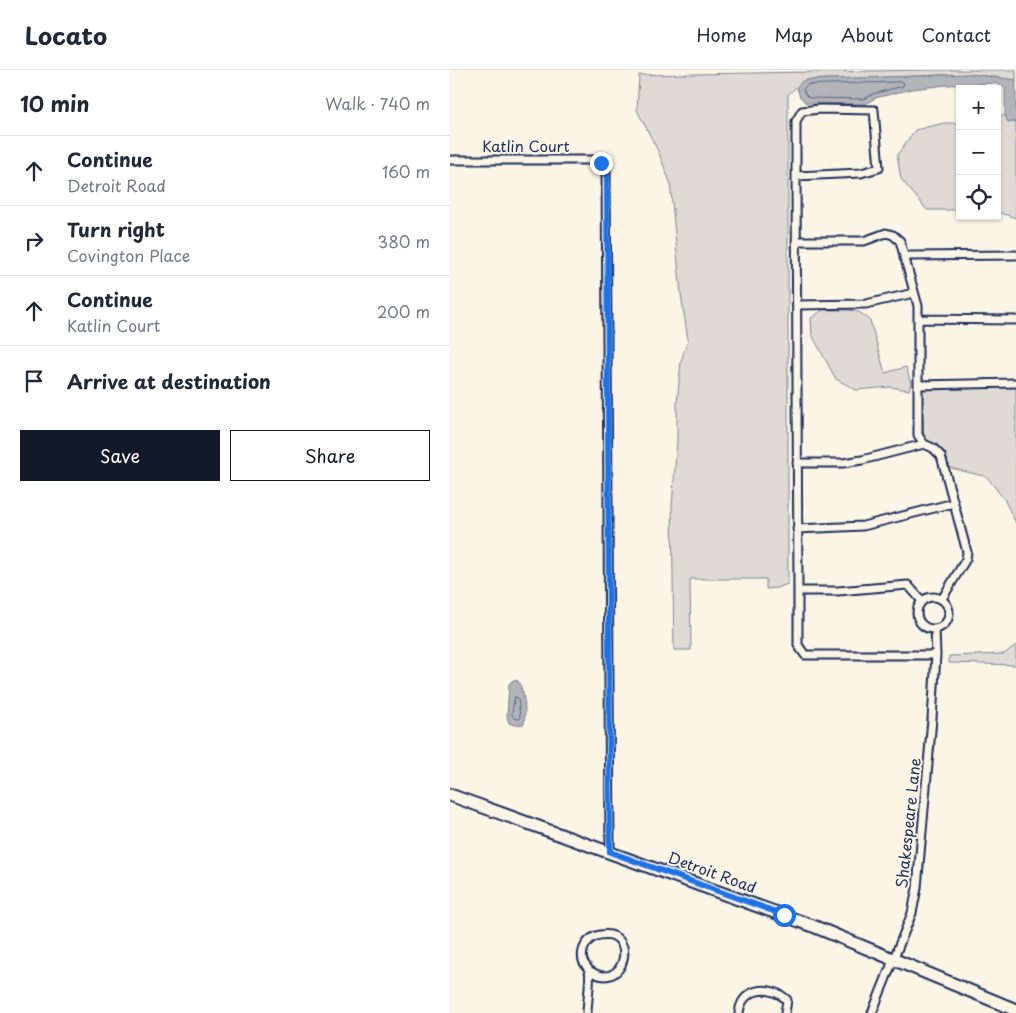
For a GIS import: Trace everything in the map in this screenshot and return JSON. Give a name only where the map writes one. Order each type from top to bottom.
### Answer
[{"type":"main road","name":"Detroit Road","points":[[450,795],[813,926],[1016,1010]]},
{"type":"street","points":[[796,176],[861,173],[879,168],[874,110],[820,109],[802,111],[796,121],[796,176],[796,241],[798,645],[805,655],[936,655]]},
{"type":"street","name":"Katlin Court","points":[[450,160],[594,160],[601,163],[607,171],[610,852]]},
{"type":"street","points":[[796,241],[864,241],[886,233],[893,235],[900,241],[918,306],[918,435],[924,444],[933,448],[941,456],[967,552],[966,559],[942,599]]},
{"type":"street","points":[[904,258],[910,256],[1016,255]]},
{"type":"street","points":[[797,305],[866,304],[914,293]]},
{"type":"street","points":[[918,319],[1016,320]]},
{"type":"street","points":[[918,385],[1016,383]]},
{"type":"street","points":[[797,464],[843,463],[924,444]]},
{"type":"street","points":[[798,529],[863,526],[954,503]]},
{"type":"street","points":[[798,591],[838,592],[908,585],[922,601]]},
{"type":"street","points":[[932,597],[942,599],[948,608],[949,616],[945,624],[935,629],[927,628],[919,620],[917,612],[920,604],[922,601],[932,597]]},
{"type":"street","name":"Shakespeare Lane","points":[[872,1013],[912,913],[920,874],[930,754],[936,655],[935,629]]},
{"type":"street","points":[[586,1013],[589,970],[583,960],[584,948],[590,939],[596,936],[607,934],[618,940],[624,950],[620,967],[605,976],[594,974],[589,970]]},
{"type":"street","points":[[739,1013],[740,1005],[746,995],[763,991],[788,1000],[785,1013]]},
{"type":"shaded area","points":[[1016,70],[1016,80],[971,74],[805,80],[788,94],[788,584],[766,589],[766,579],[690,579],[691,650],[674,650],[672,505],[681,361],[688,340],[681,294],[670,182],[658,151],[637,110],[639,75]]},
{"type":"shaded area","points":[[1005,115],[1008,122],[1016,122],[1016,218],[1001,213],[1001,116]]},
{"type":"shaded area","points":[[944,123],[956,123],[956,210],[927,210],[901,179],[897,155],[915,130]]},
{"type":"shaded area","points":[[823,310],[859,312],[870,320],[885,373],[906,367],[911,383],[909,390],[890,387],[856,390],[836,379],[812,335],[811,318]]},
{"type":"shaded area","points":[[1016,385],[1016,523],[1004,499],[987,477],[951,468],[943,455],[924,438],[921,388]]},
{"type":"shaded area","points":[[1016,645],[1016,665],[949,663],[949,656],[1004,654]]},
{"type":"water","points":[[971,74],[1016,80],[1016,122],[1008,122],[1005,115],[1005,88],[994,83],[912,89],[875,98],[866,104],[806,103],[800,97],[797,88],[805,80]]},
{"type":"water","points":[[513,680],[518,681],[524,696],[524,724],[514,725],[509,723],[507,716],[509,684]]},
{"type":"route","points":[[601,163],[607,171],[610,852],[784,915]]}]
